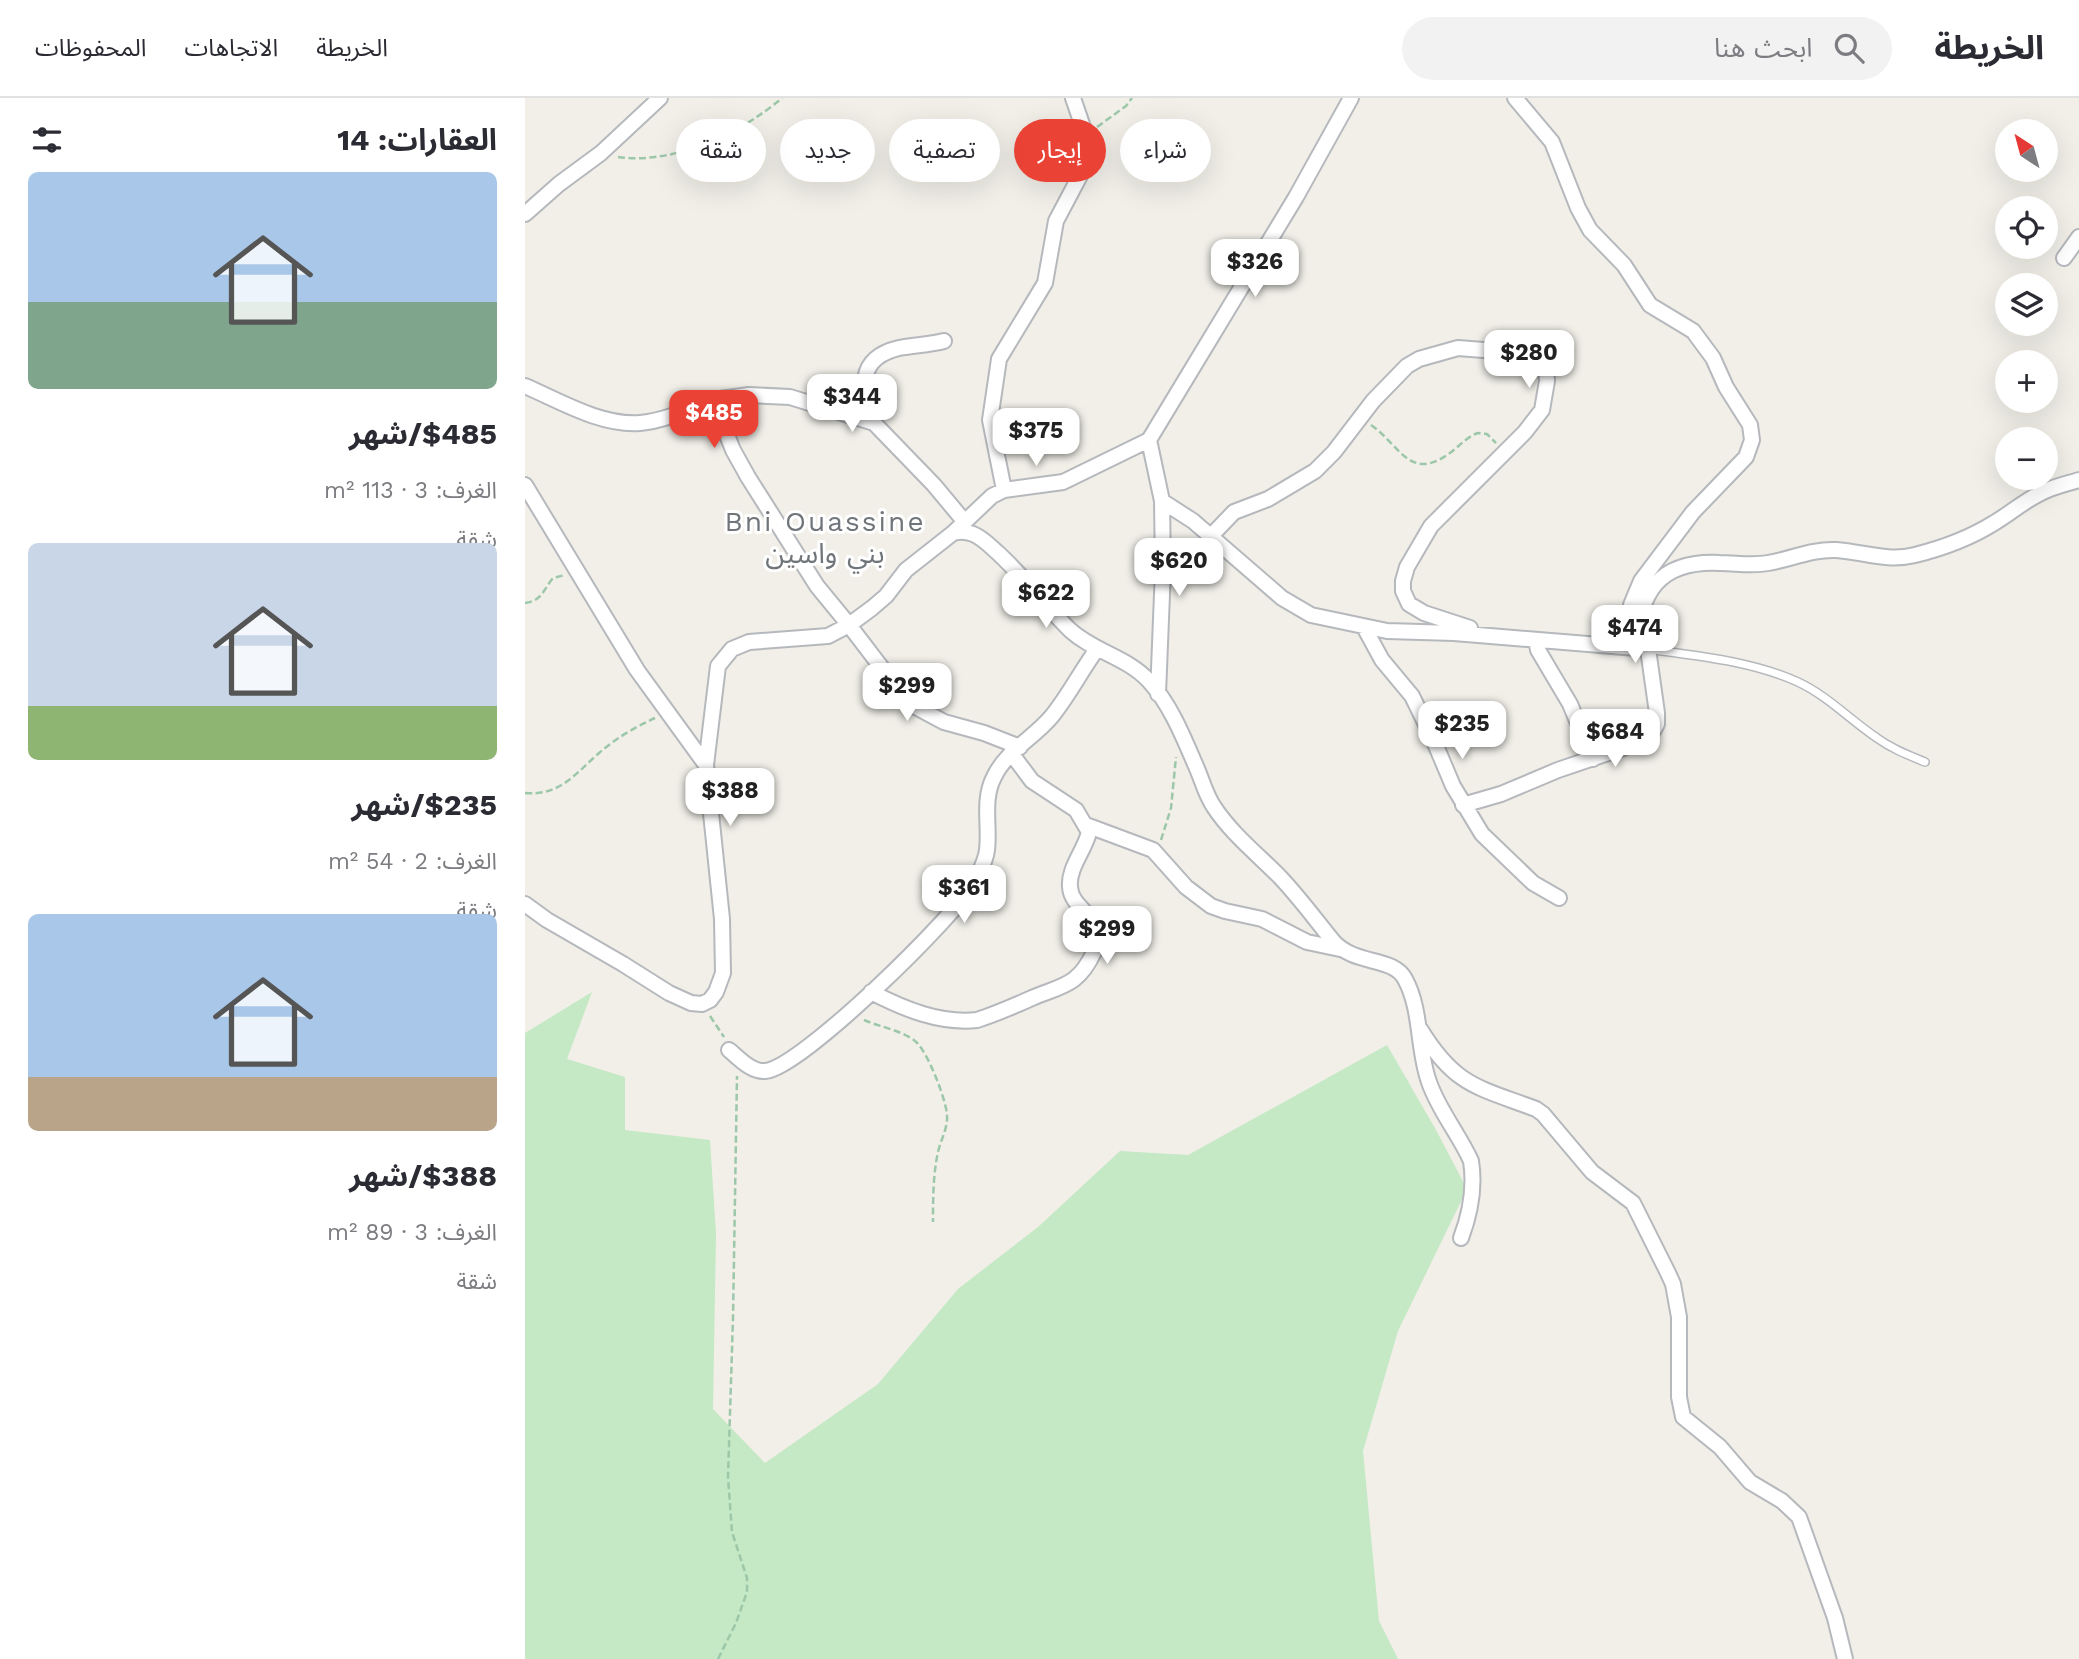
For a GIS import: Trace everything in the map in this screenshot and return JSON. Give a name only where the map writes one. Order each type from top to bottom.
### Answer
[{"type":"street","points":[[525,214],[559,184],[601,153],[660,98]]},
{"type":"street","points":[[1073,98],[1080,119]]},
{"type":"street","points":[[525,904],[547,920],[684,1001],[702,1004],[710,1000],[721,982],[724,951],[706,765],[717,666],[727,653],[749,642],[828,636],[849,625],[886,596],[919,559],[953,533],[992,496],[1004,490],[1063,482],[1149,440],[1296,197],[1351,98]]},
{"type":"street","points":[[1463,805],[1501,794],[1558,770],[1623,748],[1653,731],[1657,724],[1631,605],[1641,581],[1693,512],[1746,457],[1752,431],[1747,416],[1726,387],[1713,358],[1693,331],[1650,305],[1624,265],[1590,230],[1577,208],[1552,142],[1515,98]]},
{"type":"street","points":[[1004,490],[991,419],[999,359],[1045,282],[1056,221],[1077,182]]},
{"type":"street","points":[[2064,258],[2079,237]]},
{"type":"street","points":[[874,423],[865,395],[866,372],[871,364],[896,349],[944,341]]},
{"type":"street","points":[[1211,536],[1223,521],[1234,513],[1268,499],[1315,471],[1334,452],[1359,418],[1397,375],[1419,359],[1458,348],[1521,353],[1540,360],[1546,367],[1545,401],[1537,418],[1431,526],[1407,567],[1403,592],[1409,604],[1424,613],[1502,637]]},
{"type":"street","points":[[525,386],[591,414],[639,423],[713,400],[749,395],[790,397],[874,423],[964,520]]},
{"type":"street","points":[[713,400],[733,450],[748,477],[817,586],[890,681],[916,707],[944,722],[984,733],[1016,750],[1032,781],[1076,810],[1089,832],[1074,867],[1070,887],[1076,902],[1092,920],[1099,936],[1089,962],[1072,981],[1057,990],[996,1014],[963,1021],[923,1013],[895,1004],[871,992]]},
{"type":"street","points":[[1149,440],[1162,501],[1163,569],[1158,695]]},
{"type":"street","points":[[1637,629],[1640,611],[1649,593],[1659,579],[1674,570],[1696,563],[1769,563],[1813,551],[1837,550],[1895,559],[1912,556],[1971,536],[2039,493],[2079,480]]},
{"type":"street","points":[[525,485],[637,670],[706,765]]},
{"type":"street","points":[[1162,501],[1193,521],[1282,598],[1311,615],[1387,631],[1642,648]]},
{"type":"street","points":[[953,533],[962,531],[981,537],[1028,582],[1073,632],[1097,649],[1129,664],[1152,684],[1174,717],[1215,809],[1297,894],[1340,949]]},
{"type":"street","points":[[1364,627],[1382,660],[1412,696],[1463,805],[1482,834],[1533,883],[1559,898]]},
{"type":"street","points":[[1536,640],[1538,650],[1570,704],[1593,759]]},
{"type":"street","points":[[729,1050],[749,1066],[767,1071],[798,1056],[848,1014],[939,925],[975,882],[987,854],[988,793],[993,777],[1016,750],[1052,716],[1097,649]]},
{"type":"street","points":[[1086,825],[1156,852],[1186,887],[1211,906],[1262,919],[1307,942],[1340,949],[1357,958],[1380,963],[1405,978],[1417,1024],[1421,1059],[1429,1083],[1442,1112],[1471,1161],[1470,1207],[1461,1238]]},
{"type":"street","points":[[1417,1024],[1437,1054],[1460,1077],[1475,1088],[1543,1114],[1592,1172],[1633,1203],[1673,1284],[1679,1317],[1679,1397],[1683,1417],[1720,1447],[1750,1482],[1782,1501],[1799,1517],[1835,1618],[1845,1659]]},
{"type":"lane","points":[[1642,648],[1763,669],[1800,682],[1828,699],[1894,750],[1924,762]]},
{"type":"path","points":[[601,153],[622,158],[645,158],[686,149],[733,130],[782,98]]},
{"type":"path","points":[[1106,121],[1132,98]]},
{"type":"path","points":[[1359,418],[1379,431],[1411,463],[1419,465],[1434,463],[1478,433],[1487,434],[1506,452]]},
{"type":"path","points":[[525,603],[539,599],[556,576],[580,576]]},
{"type":"path","points":[[525,793],[547,792],[560,788],[616,740],[667,713]]},
{"type":"path","points":[[1156,852],[1171,808],[1176,756]]},
{"type":"path","points":[[702,1004],[729,1050]]},
{"type":"path","points":[[848,1014],[913,1040],[921,1047],[931,1067],[947,1112],[947,1125],[938,1153],[934,1183],[933,1222]]},
{"type":"path","points":[[718,1659],[736,1623],[747,1592],[747,1578],[732,1532],[727,1477],[733,1318],[736,1073]]},
{"type":"green space","points":[[592,992],[567,1059],[625,1077],[625,1130],[710,1140],[716,1234],[713,1409],[765,1463],[878,1384],[958,1289],[1038,1227],[1120,1151],[1188,1155],[1387,1045],[1467,1189],[1398,1331],[1363,1451],[1379,1621],[1398,1659],[525,1659],[525,1033]]},
{"type":"district","name":"Bni Ouassine بني واسين","points":[[825,537]]}]
